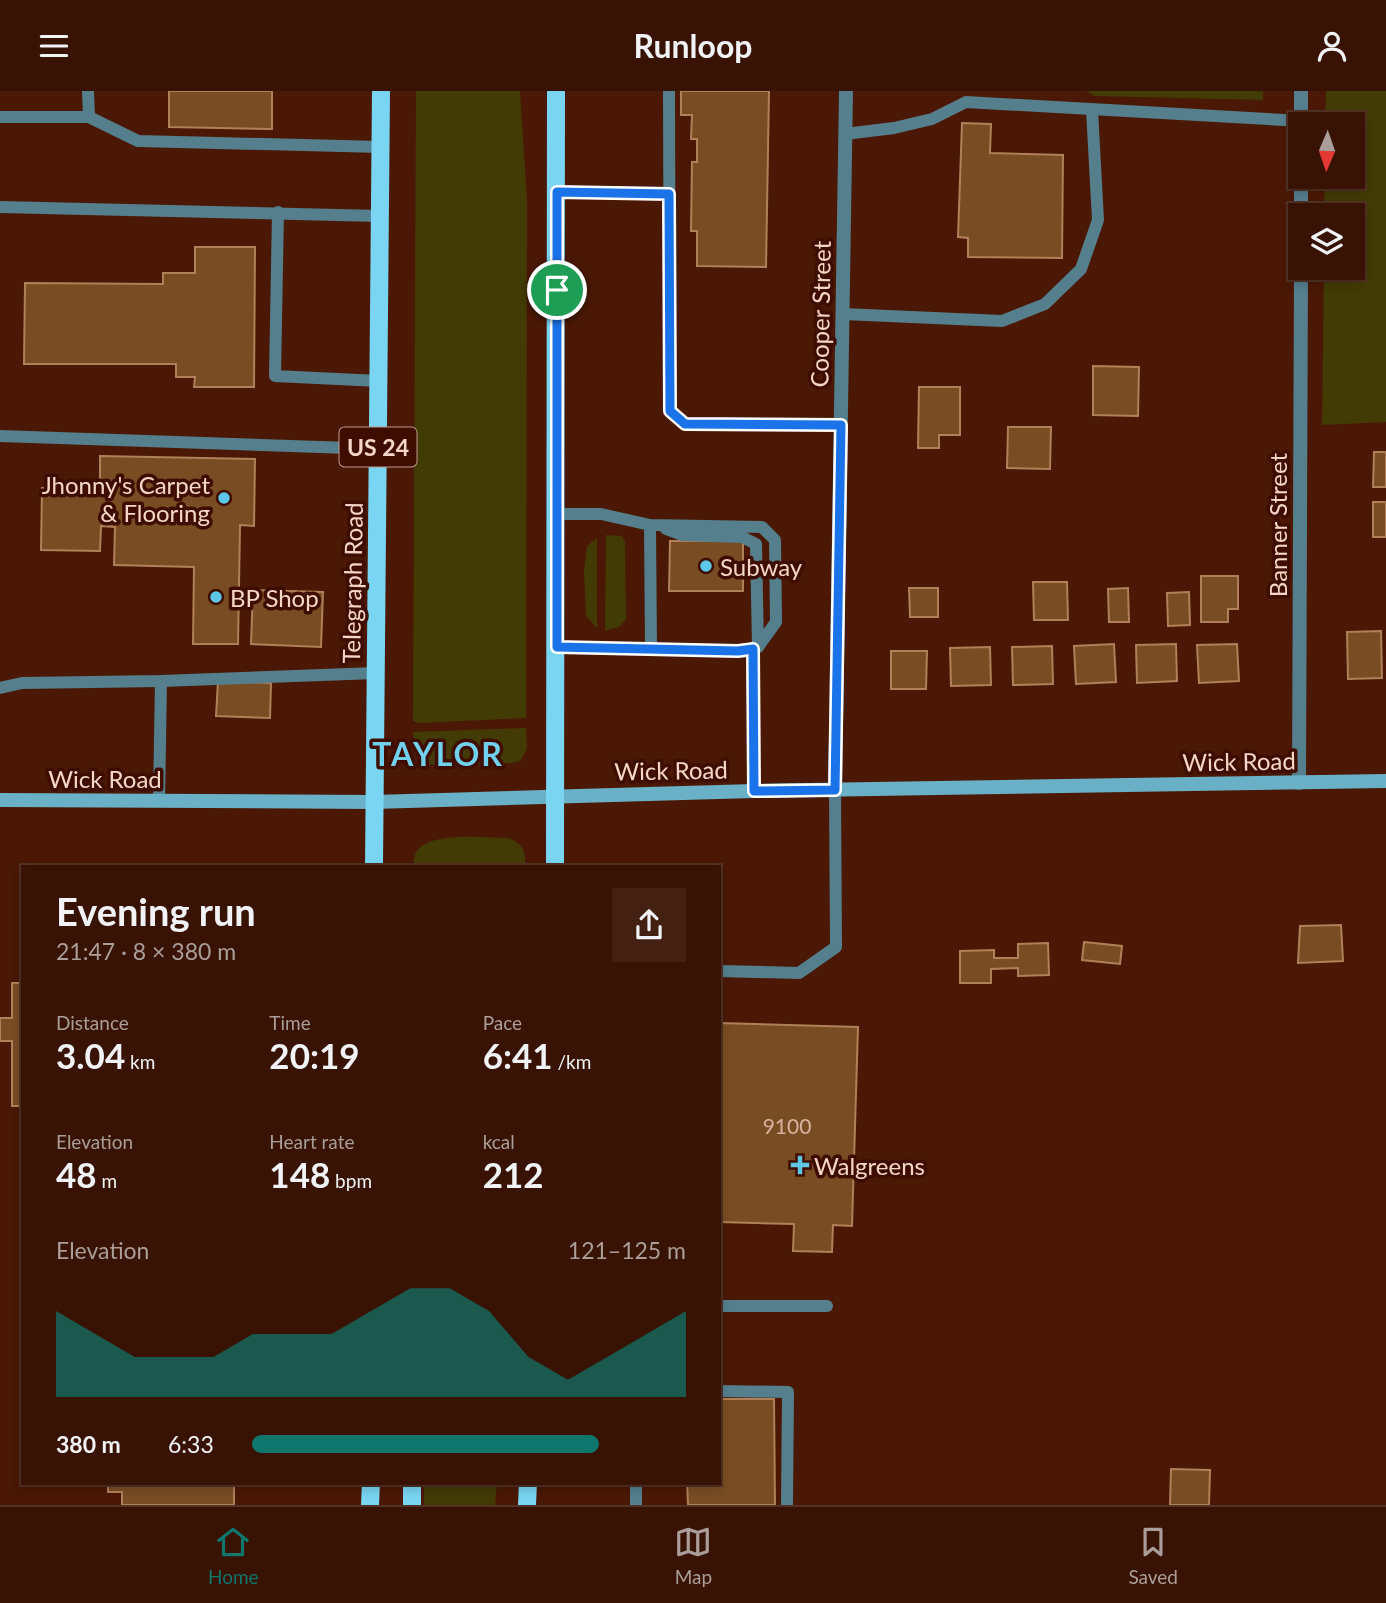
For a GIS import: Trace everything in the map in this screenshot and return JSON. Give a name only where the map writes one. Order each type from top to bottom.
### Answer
[{"type":"main road","name":"Telegraph Road","points":[[374,865],[381,91]]},
{"type":"main road","points":[[555,865],[556,91]]},
{"type":"main road","points":[[370,1485],[370,1505]]},
{"type":"main road","points":[[412,1485],[412,1505]]},
{"type":"main road","points":[[527,1505],[528,1485]]},
{"type":"street","name":"Cooper Street","points":[[835,790],[846,91]]},
{"type":"street","points":[[1301,91],[1301,112]]},
{"type":"street","name":"Banner Street","points":[[1299,783],[1300,280]]},
{"type":"street","name":"Wick Road","points":[[0,800],[374,802],[754,791],[1386,781]]},
{"type":"lane","points":[[88,91],[89,117]]},
{"type":"lane","points":[[669,91],[670,411],[685,424],[841,425]]},
{"type":"lane","points":[[845,134],[932,119],[967,102],[1288,122]]},
{"type":"lane","points":[[843,314],[1002,321],[1045,304],[1081,268],[1098,220],[1092,110]]},
{"type":"lane","points":[[0,117],[89,117],[138,141],[381,148]]},
{"type":"lane","points":[[557,192],[669,194]]},
{"type":"lane","points":[[0,207],[379,216]]},
{"type":"lane","points":[[278,212],[275,376],[379,381]]},
{"type":"lane","points":[[0,436],[378,449]]},
{"type":"lane","points":[[557,514],[601,514],[654,525],[682,535],[742,537],[756,544],[754,791]]},
{"type":"lane","points":[[654,525],[762,527],[775,540],[776,622],[756,648]]},
{"type":"lane","points":[[651,648],[654,525]]},
{"type":"lane","points":[[557,647],[756,648]]},
{"type":"lane","points":[[0,688],[22,683],[376,673]]},
{"type":"lane","points":[[159,801],[161,681]]},
{"type":"lane","points":[[721,971],[799,973],[836,947],[835,790]]},
{"type":"lane","points":[[721,1306],[827,1306]]},
{"type":"lane","points":[[721,1391],[788,1392],[787,1505]]},
{"type":"lane","points":[[636,1485],[636,1505]]},
{"type":"shaded area","points":[[416,91],[520,91],[527,200],[526,718],[420,723],[413,721]]},
{"type":"shaded area","points":[[1086,91],[1263,91],[1263,100],[1095,96]]},
{"type":"shaded area","points":[[1326,91],[1386,91],[1386,422],[1322,425],[1324,280],[1365,280],[1365,203],[1324,203],[1325,189],[1365,189],[1365,112],[1325,112]]},
{"type":"shaded area","points":[[606,535],[622,536],[625,542],[626,619],[619,627],[605,631]]},
{"type":"shaded area","points":[[597,538],[597,628],[586,616],[584,571],[587,546]]},
{"type":"shaded area","points":[[526,728],[527,749],[520,761],[511,763],[442,766],[421,763],[414,751],[413,732]]},
{"type":"shaded area","points":[[451,837],[509,838],[523,849],[525,865],[414,864],[416,853],[424,845]]},
{"type":"shaded area","points":[[424,1485],[497,1485],[495,1505],[424,1505]]},
{"type":"building","points":[[169,91],[272,91],[272,129],[169,127]]},
{"type":"building","points":[[681,91],[769,91],[766,267],[697,266],[697,231],[691,231],[692,162],[697,162],[697,139],[691,139],[692,115],[681,115]]},
{"type":"building","points":[[962,123],[991,124],[990,153],[1063,155],[1062,258],[968,257],[968,238],[958,237]]},
{"type":"building","points":[[195,247],[255,247],[254,387],[194,387],[195,377],[176,377],[176,364],[24,364],[25,283],[163,284],[163,273],[195,273]]},
{"type":"building","points":[[1093,366],[1139,367],[1138,416],[1093,415]]},
{"type":"building","points":[[919,387],[960,387],[960,435],[939,435],[939,448],[918,448]]},
{"type":"building","points":[[1008,427],[1051,427],[1050,469],[1007,468]]},
{"type":"building","points":[[1374,452],[1386,452],[1386,487],[1373,487]]},
{"type":"building","points":[[100,456],[255,459],[254,526],[240,525],[238,644],[193,644],[194,567],[114,565],[115,527],[101,526],[100,551],[41,550],[42,488],[100,489]]},
{"type":"building","points":[[1373,502],[1386,502],[1386,537],[1373,537]]},
{"type":"building","name":"Subway","points":[[670,541],[743,541],[743,591],[669,591]]},
{"type":"building","points":[[1201,576],[1238,576],[1238,609],[1228,609],[1228,622],[1201,622]]},
{"type":"building","points":[[1033,582],[1067,582],[1068,620],[1034,620]]},
{"type":"building","points":[[909,588],[938,588],[938,617],[910,617]]},
{"type":"building","points":[[1128,588],[1129,622],[1109,622],[1108,589]]},
{"type":"building","points":[[253,590],[323,592],[321,647],[251,644]]},
{"type":"building","points":[[1189,592],[1190,625],[1168,626],[1167,593]]},
{"type":"building","points":[[1381,631],[1382,678],[1348,679],[1347,632]]},
{"type":"building","points":[[1114,644],[1116,682],[1076,684],[1074,646]]},
{"type":"building","points":[[1176,644],[1177,681],[1137,683],[1136,645]]},
{"type":"building","points":[[1237,644],[1239,681],[1199,683],[1197,645]]},
{"type":"building","points":[[1052,646],[1053,684],[1013,685],[1012,647]]},
{"type":"building","points":[[990,647],[991,685],[951,686],[950,648]]},
{"type":"building","points":[[891,651],[927,651],[926,689],[891,689]]},
{"type":"building","points":[[218,681],[271,683],[270,718],[216,716]]},
{"type":"building","points":[[1341,925],[1343,961],[1298,963],[1300,926]]},
{"type":"building","points":[[1084,942],[1122,946],[1120,964],[1082,960]]},
{"type":"building","points":[[1048,943],[1049,975],[1018,976],[1018,968],[991,969],[991,983],[960,983],[960,951],[994,950],[994,958],[1018,958],[1018,944]]},
{"type":"building","points":[[12,983],[21,983],[21,1106],[12,1106],[12,1041],[0,1041],[0,1018],[12,1018]]},
{"type":"building","name":"Walgreens","points":[[721,1023],[858,1027],[852,1226],[833,1225],[832,1252],[793,1251],[794,1224],[721,1222]]},
{"type":"building","points":[[721,1399],[774,1399],[775,1505],[688,1505],[687,1485],[721,1485]]},
{"type":"building","points":[[1171,1469],[1210,1470],[1209,1505],[1170,1505]]},
{"type":"building","points":[[108,1485],[234,1485],[234,1505],[122,1505],[122,1492],[108,1492]]},
{"type":"place","name":"Jhonny's Carpet & Flooring","points":[[224,498]]},
{"type":"place","name":"Subway","points":[[706,566]]},
{"type":"place","name":"BP Shop","points":[[216,597]]},
{"type":"place","name":"Walgreens","points":[[800,1165]]},
{"type":"district","name":"TAYLOR","points":[[438,753]]},
{"type":"route","points":[[557,192],[669,194],[670,411],[685,424],[841,425],[835,790],[754,791],[753,649],[738,651],[557,647],[557,290],[557,192]]}]
